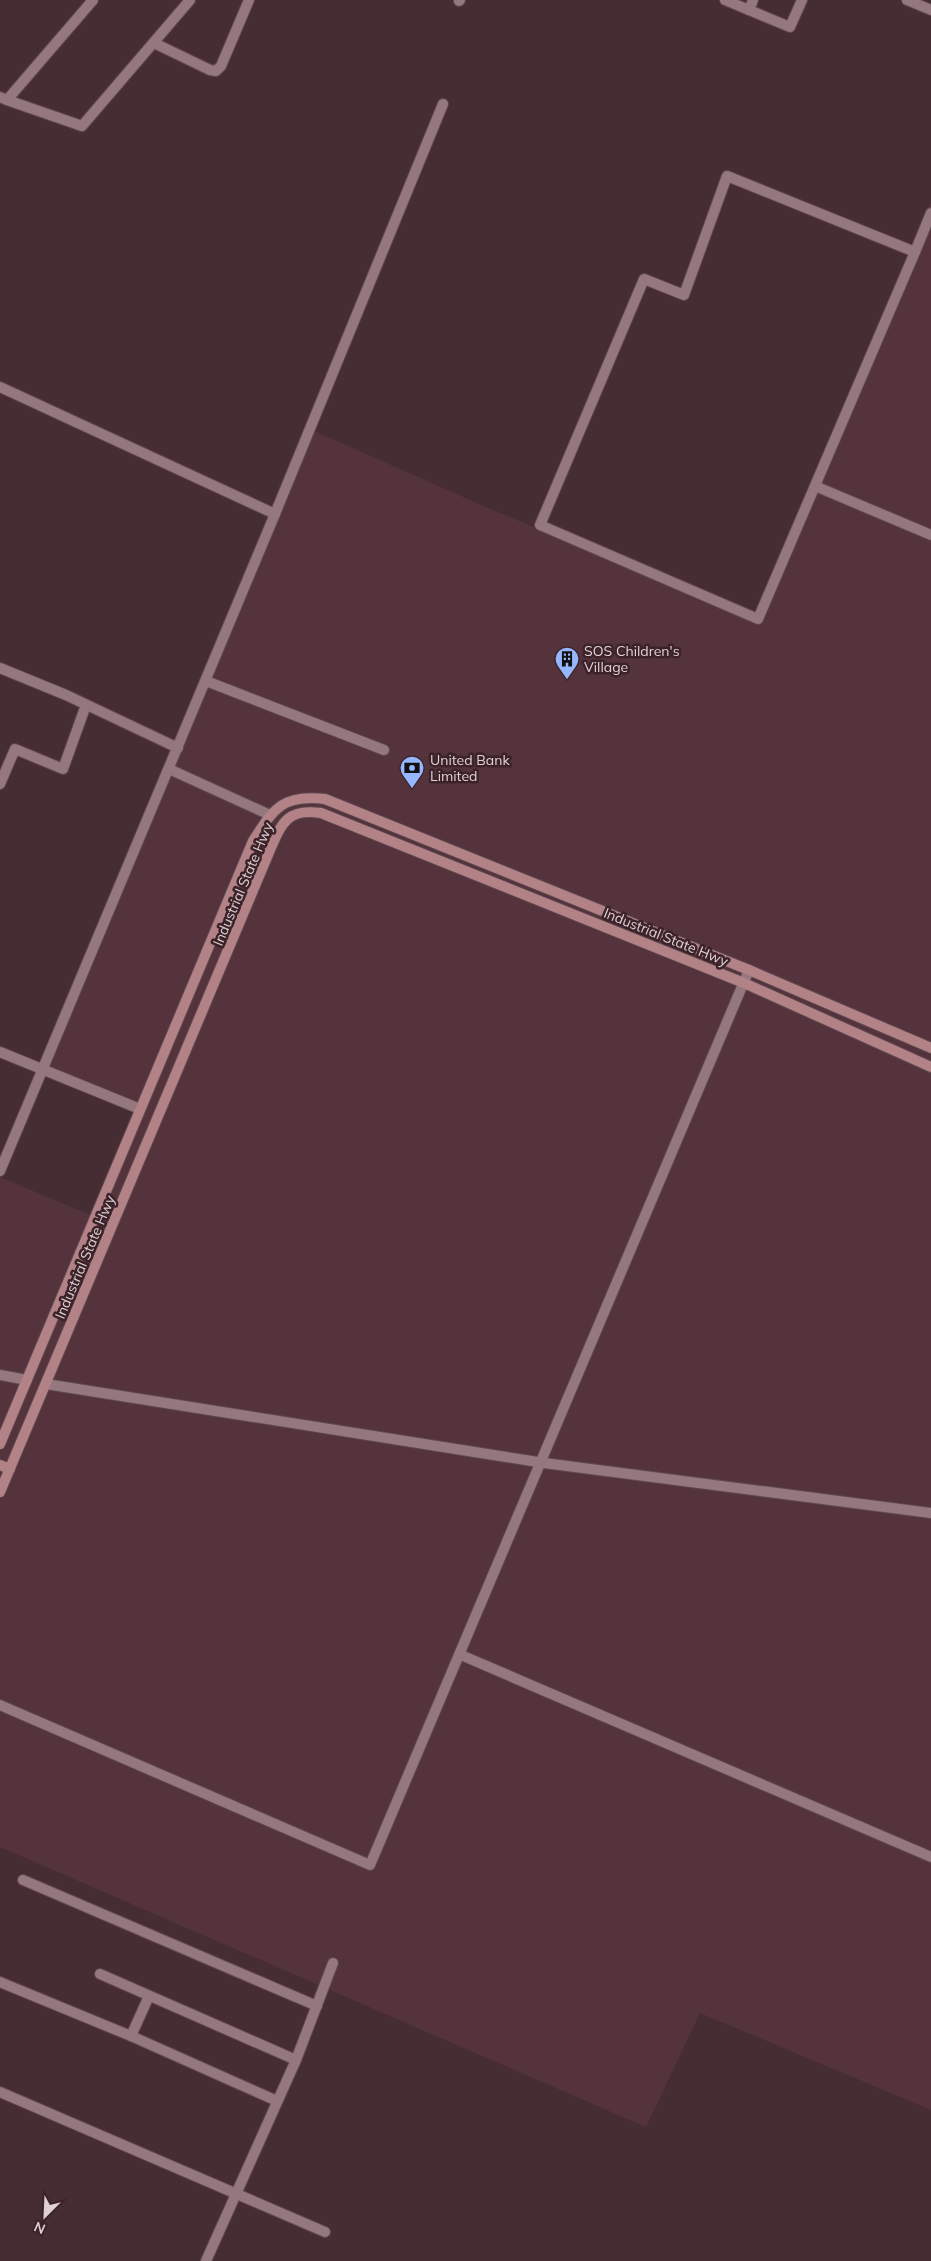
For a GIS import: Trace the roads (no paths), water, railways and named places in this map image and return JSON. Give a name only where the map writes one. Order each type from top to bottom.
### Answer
[{"type":"main road","name":"Industrial State Hwy","points":[[0,1444],[253,841],[270,815],[292,799],[308,797],[325,799],[749,970],[931,1048]]},
{"type":"main road","name":"Industrial State Hwy","points":[[0,1492],[5,1467],[46,1384],[282,825],[297,812],[321,813],[744,983],[931,1067]]},
{"type":"main road","points":[[61,1298],[79,1306]]},
{"type":"street","points":[[93,0],[4,98],[82,126],[190,0]]},
{"type":"street","points":[[154,43],[210,70],[216,71],[221,66],[248,0]]},
{"type":"street","points":[[725,0],[751,5],[790,27],[802,0]]},
{"type":"street","points":[[907,0],[931,10]]},
{"type":"street","points":[[0,1172],[206,681],[443,104]]},
{"type":"street","points":[[916,252],[727,176],[684,295],[644,278],[540,525],[758,619],[916,252],[931,213]]},
{"type":"street","points":[[0,387],[275,514]]},
{"type":"street","points":[[815,486],[931,534]]},
{"type":"street","points":[[0,668],[86,705],[178,748]]},
{"type":"street","points":[[206,681],[384,750]]},
{"type":"street","points":[[0,784],[15,749],[63,769],[86,705]]},
{"type":"street","points":[[169,769],[270,815]]},
{"type":"street","points":[[0,1705],[370,1866],[749,970]]},
{"type":"street","points":[[0,1052],[140,1110]]},
{"type":"street","points":[[0,1375],[27,1380]]},
{"type":"street","points":[[46,1384],[541,1462],[931,1513]]},
{"type":"street","points":[[460,1655],[931,1857]]},
{"type":"street","points":[[23,1880],[317,2006]]},
{"type":"street","points":[[206,2261],[296,2060],[334,1963]]},
{"type":"street","points":[[100,1974],[296,2060]]},
{"type":"street","points":[[0,1982],[131,2036],[278,2101]]},
{"type":"street","points":[[131,2036],[149,1996]]},
{"type":"street","points":[[0,2092],[325,2232]]},
{"type":"place","name":"SOS Children's Village","points":[[567,680]]},
{"type":"place","name":"United Bank Limited","points":[[412,789]]}]
